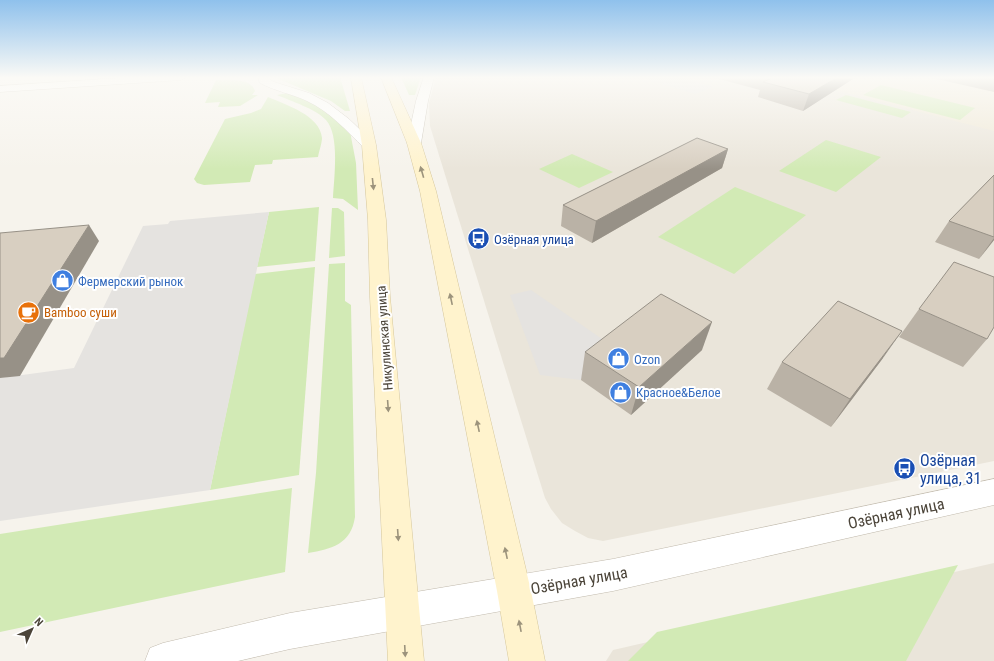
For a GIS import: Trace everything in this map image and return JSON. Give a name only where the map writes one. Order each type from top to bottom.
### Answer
[{"type":"main road","name":"Никулинская улица","points":[[362,108],[369,145],[377,220],[380,297],[406,661]]},
{"type":"main road","points":[[399,108],[414,143],[428,191],[514,591],[527,661]]},
{"type":"street","points":[[327,108],[369,145]]},
{"type":"street","points":[[414,143],[422,108]]},
{"type":"street","name":"Озёрная улица","points":[[163,661],[290,631],[613,575],[994,492]]},
{"type":"shaded area","points":[[429,108],[994,108],[994,461],[603,541],[588,538],[575,531],[562,523],[551,509],[545,498],[430,126]]},
{"type":"shaded area","points":[[904,108],[994,108],[994,131]]},
{"type":"shaded area","points":[[269,212],[210,490],[0,521],[0,378],[74,368],[143,226],[168,224],[170,221]]},
{"type":"shaded area","points":[[531,290],[618,350],[581,380],[540,375],[510,295]]},
{"type":"shaded area","points":[[994,563],[994,661],[606,661],[613,650]]},
{"type":"green space","points":[[294,108],[309,117],[320,130],[322,138],[318,157],[273,160],[272,164],[255,165],[250,182],[204,185],[197,183],[194,179],[225,119],[261,109]]},
{"type":"green space","points":[[307,108],[321,108],[349,126],[356,163],[358,210],[343,199],[333,198],[335,146],[330,127],[326,120],[316,112]]},
{"type":"green space","points":[[341,108],[349,108],[350,111],[345,111]]},
{"type":"green space","points":[[865,108],[895,108],[911,112],[902,118]]},
{"type":"green space","points":[[913,108],[975,108],[960,120]]},
{"type":"green space","points":[[826,140],[881,157],[836,192],[779,171]]},
{"type":"green space","points":[[572,154],[613,172],[579,188],[539,169]]},
{"type":"green space","points":[[735,187],[806,215],[734,274],[658,237]]},
{"type":"green space","points":[[319,207],[315,261],[257,267],[269,212]]},
{"type":"green space","points":[[332,208],[338,208],[344,212],[345,256],[329,258]]},
{"type":"green space","points":[[345,263],[345,301],[351,305],[355,517],[353,526],[349,533],[339,544],[308,553],[316,473],[329,264]]},
{"type":"green space","points":[[315,267],[299,475],[210,490],[255,274]]},
{"type":"green space","points":[[292,488],[285,572],[0,632],[0,534]]},
{"type":"green space","points":[[958,565],[906,661],[628,661],[657,632]]},
{"type":"building","points":[[697,138],[728,149],[596,221],[563,205]]},
{"type":"building","points":[[994,175],[994,237],[949,221]]},
{"type":"building","points":[[89,225],[4,358],[0,358],[0,233]]},
{"type":"building","points":[[954,262],[994,277],[994,327],[987,339],[919,309]]},
{"type":"building","points":[[661,294],[712,322],[639,387],[585,352]]},
{"type":"building","points":[[838,301],[902,331],[850,399],[782,362]]},
{"type":"place","name":"Озёрная улица","points":[[478,239]]},
{"type":"place","name":"Фермерский рынок","points":[[63,281]]},
{"type":"place","name":"Bamboo суши","points":[[29,312]]},
{"type":"place","name":"Ozon","points":[[619,359]]},
{"type":"place","name":"Красное&Белое","points":[[621,392]]},
{"type":"place","name":"Озёрная улица, 31","points":[[904,469]]}]
